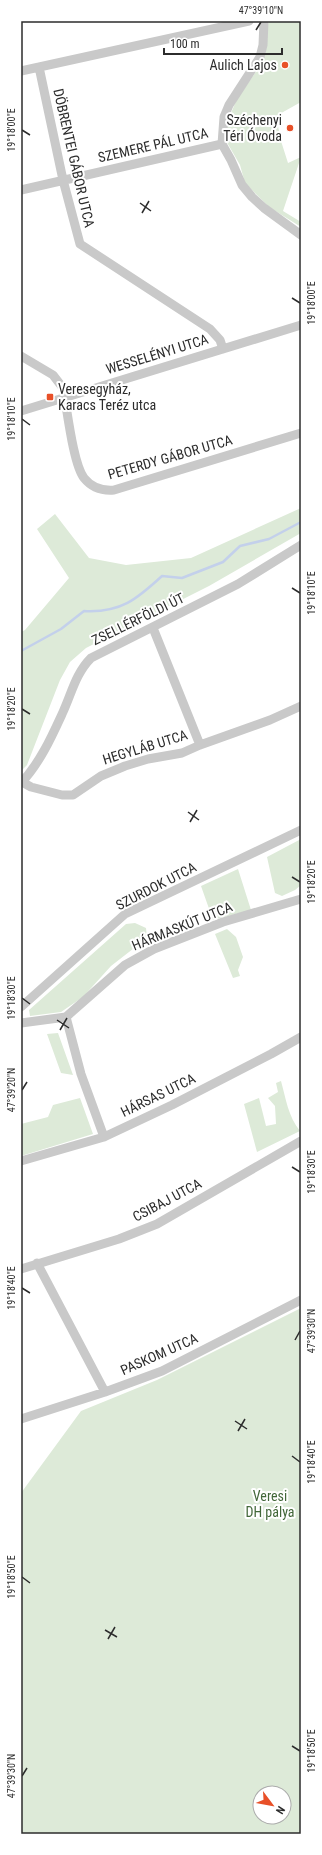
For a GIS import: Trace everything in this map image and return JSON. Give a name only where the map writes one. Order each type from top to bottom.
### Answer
[{"type":"street","points":[[21,71],[249,21]]},
{"type":"street","points":[[264,21],[263,45],[260,57],[229,105],[224,117],[222,144],[242,185],[252,197],[264,208],[301,235]]},
{"type":"street","name":"DÖBRENTEI GÁBOR UTCA","points":[[39,67],[63,180],[80,244],[210,329],[220,340],[224,349]]},
{"type":"street","name":"SZEMERE PÁL UTCA","points":[[21,190],[222,144]]},
{"type":"street","name":"WESSELÉNYI UTCA","points":[[21,411],[301,325]]},
{"type":"street","points":[[21,356],[59,381],[65,397]]},
{"type":"street","name":"PETERDY GÁBOR UTCA","points":[[65,397],[78,465],[83,478],[93,487],[102,491],[114,490],[301,433]]},
{"type":"street","name":"ZSELLÉRFÖLDI ÚT","points":[[22,782],[35,766],[49,741],[82,667],[91,658],[238,584],[301,545]]},
{"type":"street","points":[[153,628],[200,745]]},
{"type":"street","name":"HEGYLÁB UTCA","points":[[22,782],[31,787],[62,795],[73,795],[101,776],[125,766],[148,759],[182,753],[270,720],[301,706]]},
{"type":"street","name":"SZURDOK UTCA","points":[[21,1007],[125,914],[301,830]]},
{"type":"street","name":"HÁRMASKÚT UTCA","points":[[66,1017],[125,965],[154,949],[223,922],[301,899]]},
{"type":"street","points":[[21,1023],[66,1017],[81,1074],[104,1137]]},
{"type":"street","name":"HÁRSAS UTCA","points":[[21,1161],[104,1137],[271,1054],[301,1036]]},
{"type":"street","name":"CSIBAJ UTCA","points":[[21,1269],[119,1239],[156,1224],[301,1141]]},
{"type":"street","points":[[37,1263],[105,1392]]},
{"type":"street","name":"PASKOM UTCA","points":[[21,1420],[162,1371],[301,1300]]},
{"type":"green space","points":[[270,21],[301,21],[301,102],[276,116],[281,141],[288,163],[301,157],[283,211],[301,222],[301,227],[269,207],[245,183],[240,165],[225,139],[228,120],[237,99],[260,66],[266,51],[267,25]]},
{"type":"green space","points":[[301,508],[301,533],[209,586],[86,648],[70,662],[60,680],[27,765],[21,771],[21,632],[25,630],[69,578],[37,529],[55,514],[89,558],[126,565],[191,558]]},
{"type":"green space","points":[[301,839],[301,885],[295,890],[282,896],[275,893],[267,857]]},
{"type":"green space","points":[[238,869],[251,910],[213,920],[201,886]]},
{"type":"green space","points":[[135,923],[146,928],[147,938],[111,966],[83,997],[61,1012],[30,1016],[29,1010],[126,924]]},
{"type":"green space","points":[[227,929],[236,937],[243,957],[238,970],[240,976],[233,978],[215,934]]},
{"type":"green space","points":[[58,1033],[73,1075],[61,1073],[47,1034]]},
{"type":"green space","points":[[281,1081],[290,1113],[300,1131],[257,1152],[244,1104],[259,1098],[266,1126],[276,1124],[275,1106],[268,1098],[278,1092],[276,1083]]},
{"type":"green space","points":[[80,1098],[93,1134],[21,1156],[21,1124],[48,1117],[53,1105]]},
{"type":"green space","name":"Veresi DH pálya","points":[[301,1308],[301,1834],[21,1834],[21,1493],[81,1411],[157,1380]]},
{"type":"waterway","points":[[21,651],[61,629],[84,611],[108,610],[128,603],[162,576],[182,578],[223,562],[240,546],[269,539],[301,522]]},
{"type":"place","name":"Aulich Lajos","points":[[285,65]]},
{"type":"place","name":"Széchenyi Téri Óvoda","points":[[290,128]]},
{"type":"place","name":"Veresegyház, Karacs Teréz utca","points":[[50,397]]}]
